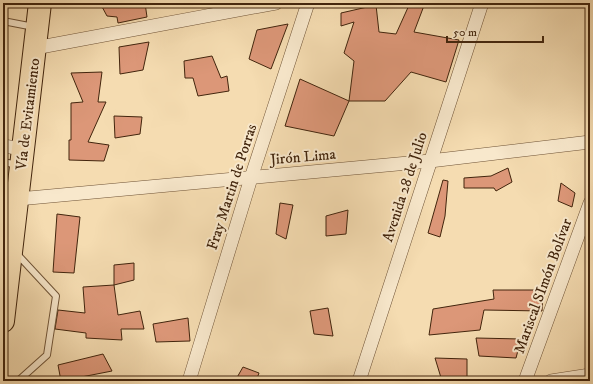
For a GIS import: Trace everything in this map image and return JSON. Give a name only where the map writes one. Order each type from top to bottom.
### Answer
[{"type":"highway","name":"Vía de Evitamiento","points":[[3,321],[18,200],[13,156],[36,38],[40,3]]},
{"type":"street","points":[[36,38],[276,3]]},
{"type":"street","name":"Fray Martin de Porras","points":[[189,381],[251,178],[308,3]]},
{"type":"street","name":"Avenida 28 de Julio","points":[[359,381],[482,3]]},
{"type":"street","name":"Jirón Lima","points":[[18,200],[430,161],[590,142]]},
{"type":"street","name":"Mariscal SImón Bolívar","points":[[526,381],[590,203]]},
{"type":"street","points":[[551,381],[590,375]]},
{"type":"lane","points":[[3,21],[36,38]]},
{"type":"lane","points":[[12,249],[56,296],[47,355],[18,381]]},
{"type":"building","points":[[100,3],[145,3],[147,17],[118,23],[117,17],[107,16]]},
{"type":"building","points":[[410,3],[425,3],[414,32],[459,40],[446,82],[411,72],[385,101],[349,101],[354,61],[344,53],[354,22],[341,26],[341,13],[376,5],[379,32],[396,34]]},
{"type":"building","points":[[288,24],[271,69],[249,59],[257,30]]},
{"type":"building","points":[[149,42],[143,70],[120,74],[119,47]]},
{"type":"building","points":[[212,56],[221,78],[227,76],[229,91],[198,96],[193,78],[185,78],[184,61]]},
{"type":"building","points":[[102,72],[98,102],[106,102],[88,142],[109,145],[104,161],[69,160],[69,140],[71,140],[71,103],[83,102],[71,73]]},
{"type":"building","points":[[300,79],[349,101],[334,136],[285,126]]},
{"type":"building","points":[[114,116],[142,117],[140,134],[115,138]]},
{"type":"building","points":[[508,168],[512,182],[496,191],[494,188],[464,188],[464,178],[491,176]]},
{"type":"building","points":[[443,180],[448,181],[445,216],[440,237],[428,233]]},
{"type":"building","points":[[561,183],[575,193],[572,207],[558,201]]},
{"type":"building","points":[[280,203],[293,205],[286,239],[276,234]]},
{"type":"building","points":[[348,210],[346,234],[326,236],[326,216]]},
{"type":"building","points":[[57,214],[80,217],[74,273],[53,272]]},
{"type":"building","points":[[134,263],[134,280],[114,285],[114,265]]},
{"type":"building","points":[[114,285],[118,315],[140,311],[144,329],[121,329],[122,340],[86,338],[86,333],[55,329],[58,310],[85,313],[83,287]]},
{"type":"building","points":[[493,290],[543,290],[542,311],[484,310],[480,330],[429,335],[433,309],[494,299]]},
{"type":"building","points":[[328,308],[333,336],[314,334],[310,311]]},
{"type":"building","points":[[188,318],[190,341],[156,342],[153,324]]},
{"type":"building","points":[[476,338],[521,339],[516,358],[479,356]]},
{"type":"building","points":[[103,354],[112,371],[61,381],[58,365]]},
{"type":"building","points":[[435,358],[467,359],[467,380],[442,381]]},
{"type":"building","points":[[243,367],[259,373],[256,381],[235,381]]}]
